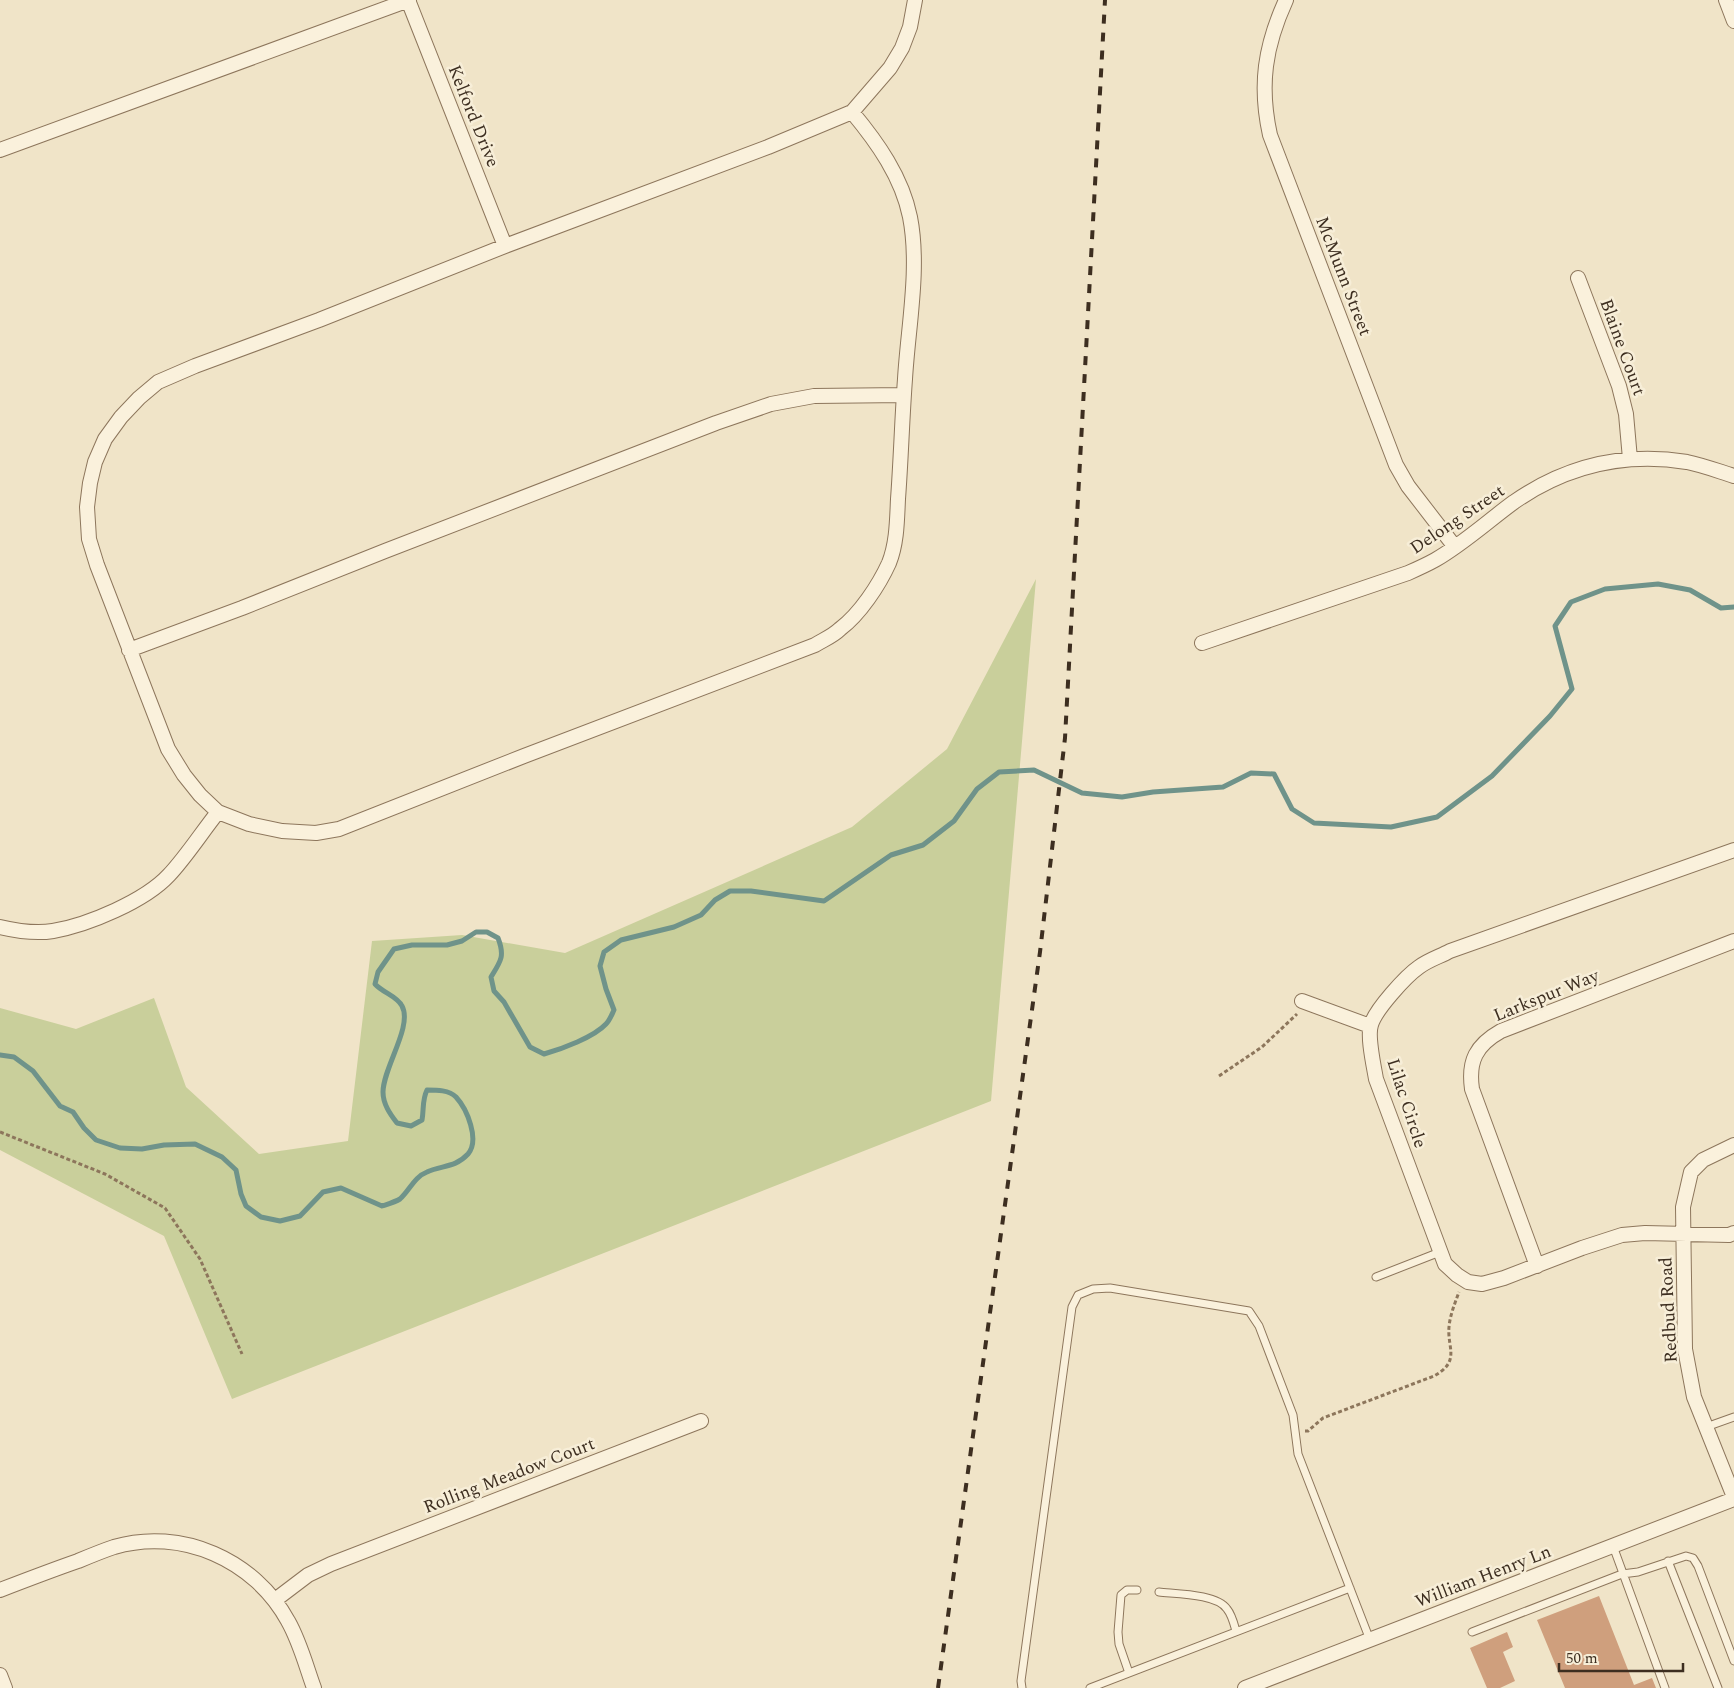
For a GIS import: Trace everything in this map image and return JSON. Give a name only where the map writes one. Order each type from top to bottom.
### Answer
[{"type":"street","points":[[0,150],[408,0]]},
{"type":"street","name":"Kelford Drive","points":[[408,0],[506,246]]},
{"type":"street","points":[[852,112],[887,161],[900,184],[910,216],[915,252],[896,531],[890,561],[876,588],[855,614],[841,629],[815,645],[339,828],[316,833],[282,831],[249,824],[218,812],[200,795],[184,775],[168,749],[97,565],[89,538],[87,507],[95,462],[105,439],[121,417],[158,382],[195,366],[768,147],[852,112],[890,68],[902,48],[910,27],[915,0]]},
{"type":"street","name":"McMunn Street","points":[[1286,0],[1277,23],[1266,63],[1264,86],[1265,110],[1270,135],[1396,465],[1408,486],[1455,547]]},
{"type":"street","points":[[1726,0],[1734,21]]},
{"type":"street","name":"Blaine Court","points":[[1578,278],[1619,386],[1626,414],[1630,459]]},
{"type":"street","points":[[129,650],[242,608],[698,430],[771,404],[814,396],[904,395]]},
{"type":"street","name":"Delong Street","points":[[1202,643],[1408,573],[1435,560],[1455,547],[1542,484],[1571,471],[1602,462],[1659,458],[1689,463],[1734,476]]},
{"type":"street","points":[[0,927],[32,932],[72,927],[138,899],[168,876],[218,812]]},
{"type":"street","points":[[1305,1002],[1370,1026],[1379,1009],[1420,966],[1450,951],[1734,850]]},
{"type":"street","name":"Larkspur Way","points":[[1537,1266],[1472,1089],[1470,1075],[1472,1061],[1489,1038],[1501,1031],[1734,941]]},
{"type":"street","name":"Lilac Circle","points":[[1370,1026],[1372,1058],[1376,1079],[1440,1252],[1446,1264],[1464,1280]]},
{"type":"street","points":[[1684,1234],[1683,1207],[1691,1172],[1703,1160],[1734,1145]]},
{"type":"street","points":[[1464,1280],[1482,1284],[1622,1235],[1645,1233],[1729,1235],[1734,1233]]},
{"type":"street","name":"Redbud Road","points":[[1684,1234],[1686,1349],[1694,1396],[1734,1498]]},
{"type":"street","name":"Rolling Meadow Court","points":[[275,1600],[308,1575],[330,1564],[700,1421]]},
{"type":"street","name":"William Henry Ln","points":[[1245,1688],[1734,1498]]},
{"type":"street","points":[[0,1590],[114,1547],[143,1542],[169,1542],[192,1546],[214,1553],[235,1564],[256,1580],[275,1600],[289,1621],[314,1688]]},
{"type":"street","points":[[0,1675],[5,1688]]},
{"type":"lane","points":[[1376,1277],[1440,1252]]},
{"type":"lane","points":[[1022,1688],[1072,1307],[1078,1295],[1094,1289],[1110,1288],[1249,1311],[1260,1326],[1293,1414],[1298,1454],[1370,1640]]},
{"type":"lane","points":[[1706,1427],[1734,1416]]},
{"type":"lane","points":[[1613,1546],[1665,1688]]},
{"type":"lane","points":[[1472,1632],[1622,1574],[1638,1572],[1686,1556],[1693,1558],[1698,1566],[1734,1661]]},
{"type":"lane","points":[[1668,1561],[1718,1688]]},
{"type":"lane","points":[[1090,1688],[1350,1588]]},
{"type":"lane","points":[[1130,1673],[1119,1644],[1118,1632],[1122,1595],[1128,1590],[1137,1590]]},
{"type":"lane","points":[[1159,1592],[1209,1598],[1221,1602],[1228,1610],[1236,1632]]},
{"type":"path","points":[[1219,1076],[1262,1047],[1305,1002]]},
{"type":"path","points":[[0,1132],[105,1174],[165,1208],[200,1259],[242,1354]]},
{"type":"path","points":[[1294,1428],[1303,1432],[1308,1431],[1323,1418],[1443,1371],[1449,1362],[1452,1349],[1449,1328],[1455,1303],[1464,1280]]},
{"type":"green space","points":[[1036,579],[991,1101],[232,1399],[164,1236],[0,1150],[0,1008],[76,1029],[154,998],[186,1087],[259,1154],[348,1141],[372,941],[462,935],[565,953],[852,827],[947,749]]},
{"type":"building","points":[[1599,1596],[1634,1685],[1652,1678],[1656,1688],[1565,1688],[1537,1620]]},
{"type":"building","points":[[1507,1632],[1513,1647],[1503,1652],[1515,1681],[1500,1688],[1487,1688],[1470,1648]]},
{"type":"waterway","points":[[0,1055],[14,1057],[33,1071],[60,1106],[73,1112],[84,1128],[96,1140],[120,1148],[142,1149],[164,1145],[195,1144],[222,1157],[236,1170],[241,1194],[246,1206],[261,1217],[280,1221],[300,1216],[323,1192],[341,1188],[382,1206],[400,1199],[415,1180],[423,1174],[463,1159],[468,1154],[473,1141],[468,1117],[460,1102],[450,1093],[439,1090],[427,1090],[422,1120],[411,1126],[397,1123],[386,1105],[383,1096],[384,1082],[401,1036],[404,1014],[400,1003],[375,984],[378,972],[394,949],[412,945],[447,945],[462,941],[476,932],[487,932],[498,938],[501,958],[491,977],[494,991],[504,1002],[530,1047],[544,1054],[586,1038],[601,1029],[609,1021],[614,1010],[600,966],[604,952],[621,940],[674,927],[701,915],[715,900],[730,891],[751,891],[824,901],[891,855],[923,845],[954,821],[977,789],[999,772],[1034,770],[1082,793],[1122,797],[1153,792],[1223,787],[1251,773],[1274,774],[1292,809],[1314,823],[1391,827],[1437,817],[1492,776],[1550,716],[1572,689],[1555,626],[1571,602],[1605,589],[1658,584],[1690,590],[1721,608],[1734,607]]},
{"type":"railway","points":[[938,1688],[1040,952],[1065,738],[1105,0]]}]
